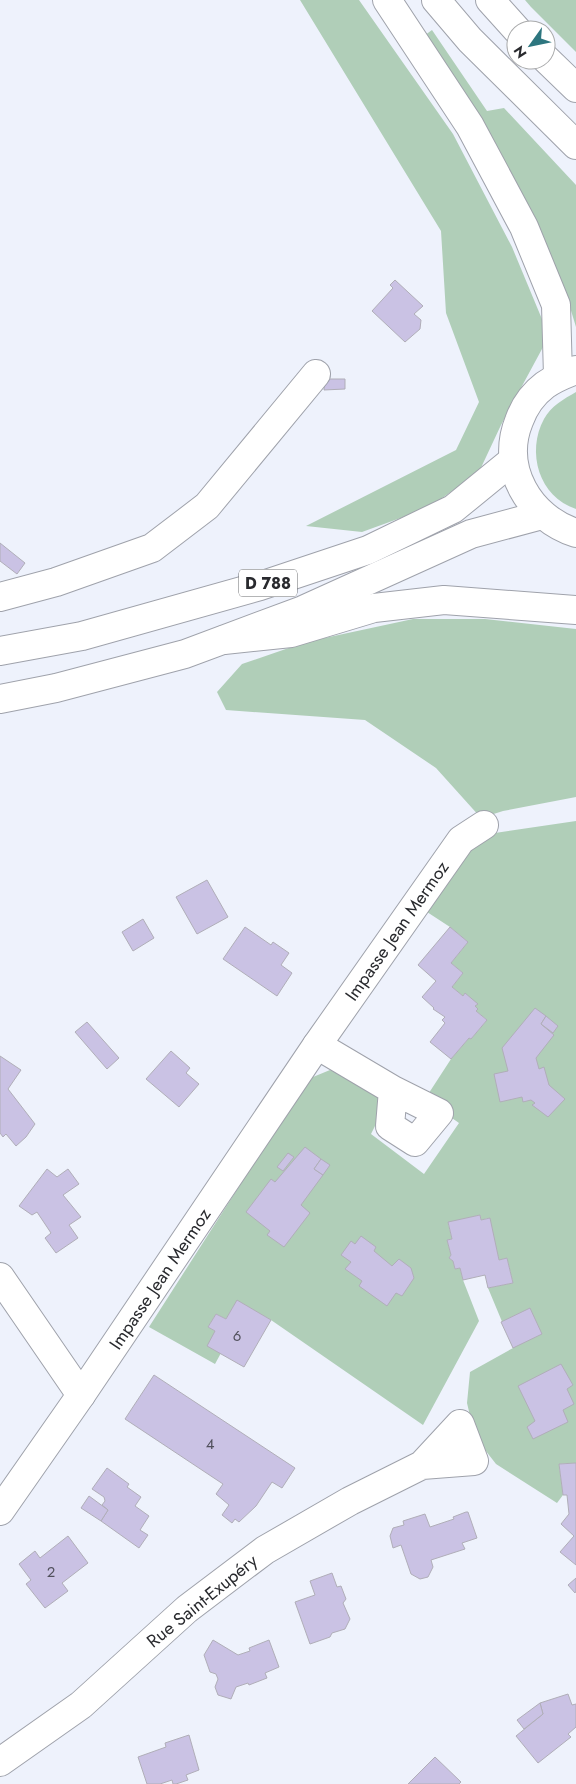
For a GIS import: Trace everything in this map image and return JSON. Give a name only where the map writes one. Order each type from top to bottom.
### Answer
[{"type":"main road","points":[[387,0],[470,126],[524,227],[556,305],[567,373],[538,392],[523,411],[516,427],[513,443],[513,460],[516,476],[531,504],[542,515],[558,525],[576,532]]},
{"type":"main road","points":[[436,0],[470,40],[576,145]]},
{"type":"main road","points":[[490,0],[507,20]]},
{"type":"main road","points":[[556,69],[576,88]]},
{"type":"main road","points":[[0,597],[56,582],[152,548],[207,506],[316,374]]},
{"type":"main road","name":"D 788","points":[[0,651],[82,636],[260,586],[368,550],[454,510],[513,460]]},
{"type":"main road","name":"D 788","points":[[0,699],[56,688],[185,654],[303,610],[471,534],[542,515]]},
{"type":"main road","points":[[224,640],[292,633],[374,608],[444,600],[576,610]]},
{"type":"main road","name":"Impasse Jean Mermoz","points":[[0,1511],[81,1395],[317,1045],[461,840],[484,825]]},
{"type":"main road","points":[[317,1045],[393,1090]]},
{"type":"main road","points":[[0,1277],[81,1395]]},
{"type":"main road","name":"Rue Saint-Exupéry","points":[[0,1762],[81,1706],[188,1609],[265,1550],[350,1501],[422,1465]]},
{"type":"green space","points":[[300,0],[359,0],[453,134],[512,247],[549,336],[501,425],[479,472],[428,508],[362,532],[306,526],[456,450],[479,402],[446,313],[441,231]]},
{"type":"green space","points":[[525,0],[576,0],[576,52],[556,32],[556,20],[544,20]]},
{"type":"green space","points":[[432,30],[487,111],[504,108],[576,185],[576,327],[569,304],[421,38]]},
{"type":"green space","points":[[576,392],[576,509],[563,503],[553,495],[545,484],[539,472],[536,459],[536,445],[544,419],[550,410]]},
{"type":"green space","points":[[413,619],[485,619],[576,629],[576,797],[503,811],[481,818],[436,768],[365,720],[226,710],[217,692],[242,664],[306,642]]},
{"type":"green space","points":[[576,821],[576,1463],[559,1464],[563,1495],[557,1503],[496,1464],[475,1437],[467,1403],[470,1372],[513,1348],[488,1288],[513,1283],[507,1258],[499,1260],[489,1218],[481,1220],[480,1215],[448,1223],[452,1239],[447,1240],[451,1255],[449,1258],[453,1261],[455,1269],[460,1268],[479,1321],[423,1425],[271,1320],[237,1301],[226,1319],[216,1314],[208,1327],[215,1331],[221,1353],[215,1364],[149,1327],[295,1099],[313,1077],[330,1070],[379,1093],[386,1104],[371,1134],[424,1174],[459,1123],[425,1099],[451,1059],[487,1020],[476,1011],[478,1009],[475,1006],[477,1004],[465,993],[463,996],[452,987],[463,973],[451,963],[468,942],[427,912],[472,841],[495,833]]},
{"type":"building","points":[[395,280],[423,306],[414,314],[421,320],[420,329],[405,342],[372,311],[393,288],[390,285]]},
{"type":"building","points":[[325,379],[345,379],[345,389],[324,390]]},
{"type":"building","points":[[0,543],[25,563],[17,574],[0,561]]},
{"type":"building","points":[[207,880],[228,917],[197,934],[176,897]]},
{"type":"building","points":[[143,919],[154,938],[133,951],[122,932]]},
{"type":"building","points":[[245,927],[271,945],[273,942],[289,953],[281,965],[292,973],[277,996],[223,959]]},
{"type":"building","points":[[450,927],[468,942],[451,963],[463,973],[452,987],[463,996],[465,993],[478,1004],[475,1006],[478,1009],[476,1011],[487,1020],[451,1059],[430,1042],[445,1023],[442,1020],[445,1017],[433,1009],[422,997],[436,981],[418,965]]},
{"type":"building","points":[[535,1008],[546,1016],[541,1024],[554,1035],[536,1058],[539,1069],[544,1067],[549,1085],[565,1099],[548,1117],[532,1105],[535,1103],[531,1100],[523,1102],[522,1097],[500,1102],[494,1074],[508,1071],[502,1048]]},
{"type":"building","points":[[546,1016],[558,1026],[553,1033],[541,1024]]},
{"type":"building","points":[[87,1022],[119,1058],[107,1069],[75,1032]]},
{"type":"building","points":[[171,1051],[190,1068],[186,1073],[199,1084],[179,1107],[146,1079]]},
{"type":"building","points":[[0,1056],[21,1070],[8,1089],[35,1124],[26,1137],[16,1146],[6,1134],[3,1137],[0,1133]]},
{"type":"building","points":[[305,1147],[321,1159],[314,1169],[323,1175],[301,1205],[310,1213],[284,1247],[267,1235],[270,1231],[246,1212],[271,1179],[275,1182]]},
{"type":"building","points":[[288,1153],[294,1157],[283,1171],[277,1167]]},
{"type":"building","points":[[321,1159],[330,1165],[323,1175],[314,1169]]},
{"type":"building","points":[[47,1169],[57,1177],[68,1169],[79,1184],[63,1195],[81,1217],[69,1225],[78,1238],[56,1253],[45,1238],[51,1233],[37,1212],[32,1215],[19,1206]]},
{"type":"building","points":[[480,1215],[481,1220],[490,1218],[499,1260],[507,1258],[513,1283],[488,1288],[485,1275],[463,1280],[460,1268],[455,1269],[453,1261],[449,1258],[451,1255],[447,1240],[452,1239],[448,1222]]},
{"type":"building","points":[[361,1236],[376,1247],[374,1251],[392,1266],[399,1259],[411,1268],[414,1278],[402,1296],[396,1293],[387,1306],[359,1286],[362,1281],[345,1269],[351,1262],[341,1255],[351,1241],[355,1244]]},
{"type":"building","points":[[237,1300],[271,1320],[244,1367],[207,1346],[215,1331],[208,1327],[216,1314],[226,1319]]},
{"type":"building","points":[[530,1308],[542,1334],[513,1348],[501,1322]]},
{"type":"building","points":[[561,1364],[573,1385],[567,1389],[574,1404],[563,1410],[568,1422],[533,1439],[527,1427],[535,1421],[518,1386]]},
{"type":"building","points":[[154,1375],[295,1468],[282,1488],[272,1482],[256,1506],[239,1522],[235,1519],[232,1523],[222,1515],[229,1505],[216,1494],[223,1484],[125,1419]]},
{"type":"building","points":[[576,1463],[576,1565],[560,1552],[574,1536],[561,1524],[569,1514],[567,1495],[563,1495],[559,1464]]},
{"type":"building","points":[[107,1468],[129,1484],[127,1487],[141,1497],[135,1506],[149,1516],[140,1530],[148,1535],[139,1548],[101,1521],[108,1510],[102,1505],[105,1501],[104,1497],[92,1489]]},
{"type":"building","points":[[89,1496],[108,1510],[101,1521],[81,1508]]},
{"type":"building","points":[[468,1512],[477,1538],[462,1543],[465,1549],[431,1560],[433,1567],[428,1577],[420,1579],[411,1574],[401,1545],[393,1548],[390,1536],[393,1528],[404,1525],[403,1521],[425,1514],[430,1527],[454,1519],[453,1517]]},
{"type":"building","points":[[68,1536],[88,1563],[62,1583],[68,1591],[45,1608],[26,1584],[31,1580],[19,1564],[35,1551],[40,1558]]},
{"type":"building","points":[[332,1573],[337,1587],[341,1586],[346,1599],[343,1603],[350,1619],[345,1629],[310,1644],[295,1602],[315,1595],[310,1581]]},
{"type":"building","points":[[576,1578],[576,1591],[575,1593],[568,1585]]},
{"type":"building","points":[[213,1640],[238,1655],[250,1651],[249,1648],[269,1640],[279,1667],[265,1673],[267,1678],[249,1685],[248,1683],[236,1687],[231,1699],[218,1695],[215,1687],[218,1679],[216,1674],[210,1672],[204,1655]]},
{"type":"building","points":[[568,1694],[572,1705],[576,1704],[576,1727],[568,1734],[571,1737],[538,1763],[516,1736],[543,1714],[540,1703]]},
{"type":"building","points":[[540,1703],[543,1714],[524,1729],[517,1720]]},
{"type":"building","points":[[189,1735],[199,1770],[186,1775],[188,1780],[176,1784],[173,1784],[172,1780],[160,1784],[147,1784],[138,1757],[166,1747],[165,1743]]},
{"type":"building","points":[[435,1757],[461,1782],[459,1784],[408,1784]]}]
